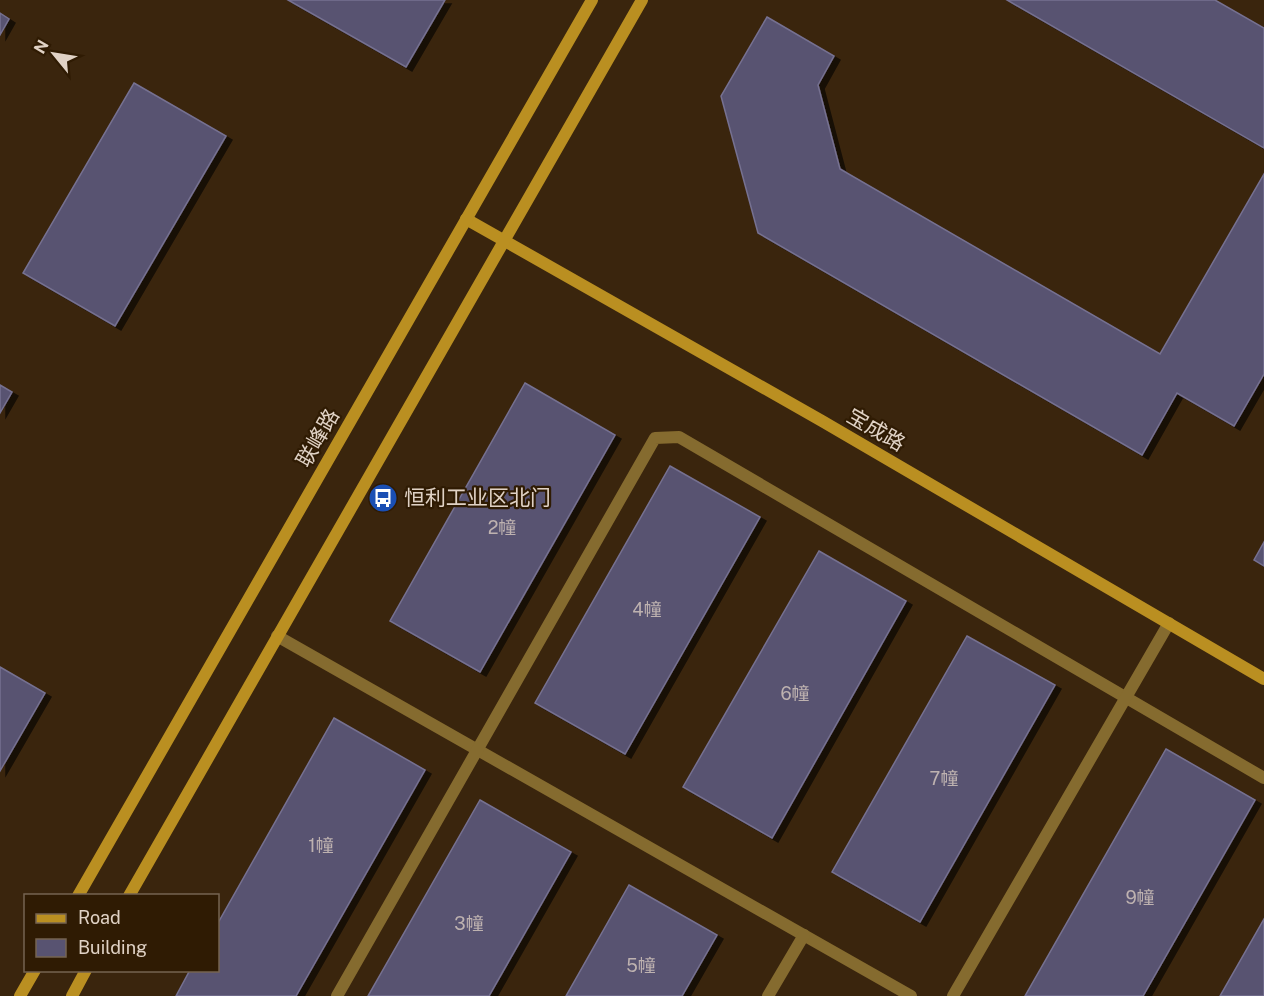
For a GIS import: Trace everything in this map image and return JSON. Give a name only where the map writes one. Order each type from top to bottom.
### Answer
[{"type":"street","name":"联峰路","points":[[79,894],[592,0]]},
{"type":"street","points":[[130,894],[642,0]]},
{"type":"street","name":"宝成路","points":[[466,219],[822,421],[1264,679]]},
{"type":"street","points":[[20,996],[34,972]]},
{"type":"street","points":[[72,996],[85,972]]},
{"type":"lane","points":[[337,996],[655,438],[678,437],[1264,778]]},
{"type":"lane","points":[[954,996],[1169,623]]},
{"type":"lane","points":[[277,636],[911,996]]},
{"type":"lane","points":[[768,996],[804,935]]},
{"type":"building","points":[[288,0],[445,0],[406,67]]},
{"type":"building","points":[[1007,0],[1215,0],[1264,28],[1264,148]]},
{"type":"building","points":[[0,13],[9,19],[0,35]]},
{"type":"building","points":[[767,17],[834,56],[818,85],[840,169],[1160,354],[1264,174],[1264,374],[1234,426],[1177,393],[1142,455],[758,233],[721,96]]},
{"type":"building","points":[[134,83],[226,136],[115,326],[23,273]]},
{"type":"building","points":[[525,383],[615,435],[480,672],[390,621]]},
{"type":"building","points":[[0,385],[12,392],[0,413]]},
{"type":"building","points":[[670,466],[760,517],[625,754],[535,703]]},
{"type":"building","points":[[1264,542],[1264,566],[1254,560]]},
{"type":"building","points":[[819,551],[906,601],[772,838],[683,787]]},
{"type":"building","points":[[967,636],[1055,685],[920,922],[832,872]]},
{"type":"building","points":[[0,667],[45,693],[0,771]]},
{"type":"building","points":[[334,718],[425,770],[296,996],[176,996],[189,972],[219,972],[219,921]]},
{"type":"building","points":[[1166,749],[1255,800],[1143,996],[1025,996]]},
{"type":"building","points":[[480,800],[571,852],[489,996],[368,996]]},
{"type":"building","points":[[629,885],[717,935],[682,996],[566,996]]},
{"type":"building","points":[[1264,919],[1264,996],[1220,996]]},
{"type":"place","name":"恒利工业区北门","points":[[383,498]]}]
